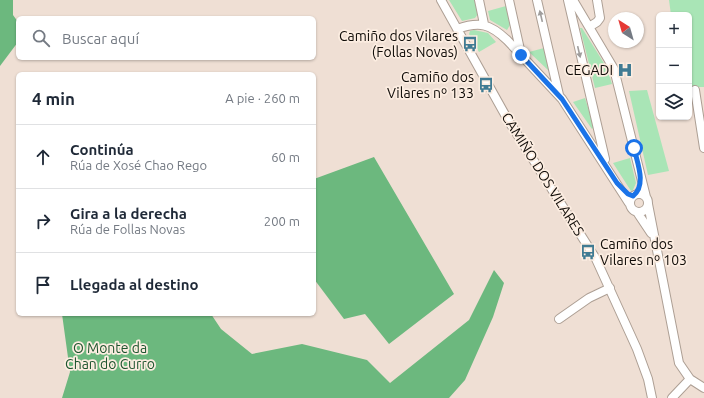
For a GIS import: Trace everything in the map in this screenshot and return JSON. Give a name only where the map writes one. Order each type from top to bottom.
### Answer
[{"type":"street","name":"CAMIÑO DOS VILARES","points":[[441,0],[508,120],[596,259],[637,349],[648,379],[652,398]]},
{"type":"street","points":[[479,0],[484,24]]},
{"type":"street","points":[[509,0],[521,55]]},
{"type":"street","points":[[537,0],[559,95]]},
{"type":"street","points":[[568,0],[606,166]]},
{"type":"street","points":[[572,0],[614,69],[647,200],[676,355],[679,363],[690,378],[704,388]]},
{"type":"street","points":[[574,28],[579,23],[588,25],[597,22],[600,18],[597,0]]},
{"type":"street","points":[[457,29],[470,25],[484,24],[502,36],[559,95],[617,183],[633,198]]},
{"type":"street","points":[[502,36],[511,32],[514,25]]},
{"type":"street","points":[[543,77],[550,77],[555,73]]},
{"type":"street","points":[[695,90],[704,148]]},
{"type":"street","points":[[585,133],[593,133],[598,129]]},
{"type":"street","points":[[640,175],[640,187],[633,198],[632,209],[637,212],[647,224],[655,240]]},
{"type":"street","points":[[633,198],[641,194],[647,200]]},
{"type":"street","points":[[637,212],[645,211],[647,200]]},
{"type":"street","points":[[559,319],[589,298],[610,288]]},
{"type":"street","points":[[672,398],[690,378]]},
{"type":"green space","points":[[0,0],[13,0],[13,15],[16,19],[16,45],[0,66]]},
{"type":"green space","points":[[449,0],[475,0],[478,14],[475,18],[462,21]]},
{"type":"green space","points":[[669,0],[704,0],[704,87],[692,87],[692,12],[671,12]]},
{"type":"green space","points":[[506,6],[510,25],[507,30],[490,20],[488,11]]},
{"type":"green space","points":[[580,28],[582,28],[607,68],[612,84],[595,88]]},
{"type":"green space","points":[[474,30],[488,33],[496,42],[479,52],[469,34],[470,31]]},
{"type":"green space","points":[[544,48],[550,66],[549,71],[529,52]]},
{"type":"green space","points":[[647,90],[669,171],[648,175],[629,91]]},
{"type":"green space","points":[[585,98],[594,127],[592,129],[573,102]]},
{"type":"green space","points":[[374,157],[454,294],[389,344],[365,314],[344,319],[316,282],[316,178]]},
{"type":"green space","points":[[630,158],[636,183],[631,191],[613,163]]},
{"type":"green space","name":"O Monte da Chan do Curro","points":[[494,270],[504,283],[493,317],[465,380],[449,398],[62,398],[70,372],[62,316],[212,316],[221,329],[252,354],[302,344],[367,360],[390,383],[469,320]]},
{"type":"place","name":"Camiño dos Vilares (Follas Novas)","points":[[470,44]]},
{"type":"place","name":"CEGADI","points":[[625,70]]},
{"type":"place","name":"Camiño dos Vilares nº 133","points":[[486,85]]},
{"type":"place","name":"Camiño dos Vilares nº 103","points":[[588,252]]},
{"type":"route","points":[[521,55],[562,99],[617,183],[628,194],[633,196],[640,187],[640,175],[634,148]]}]
